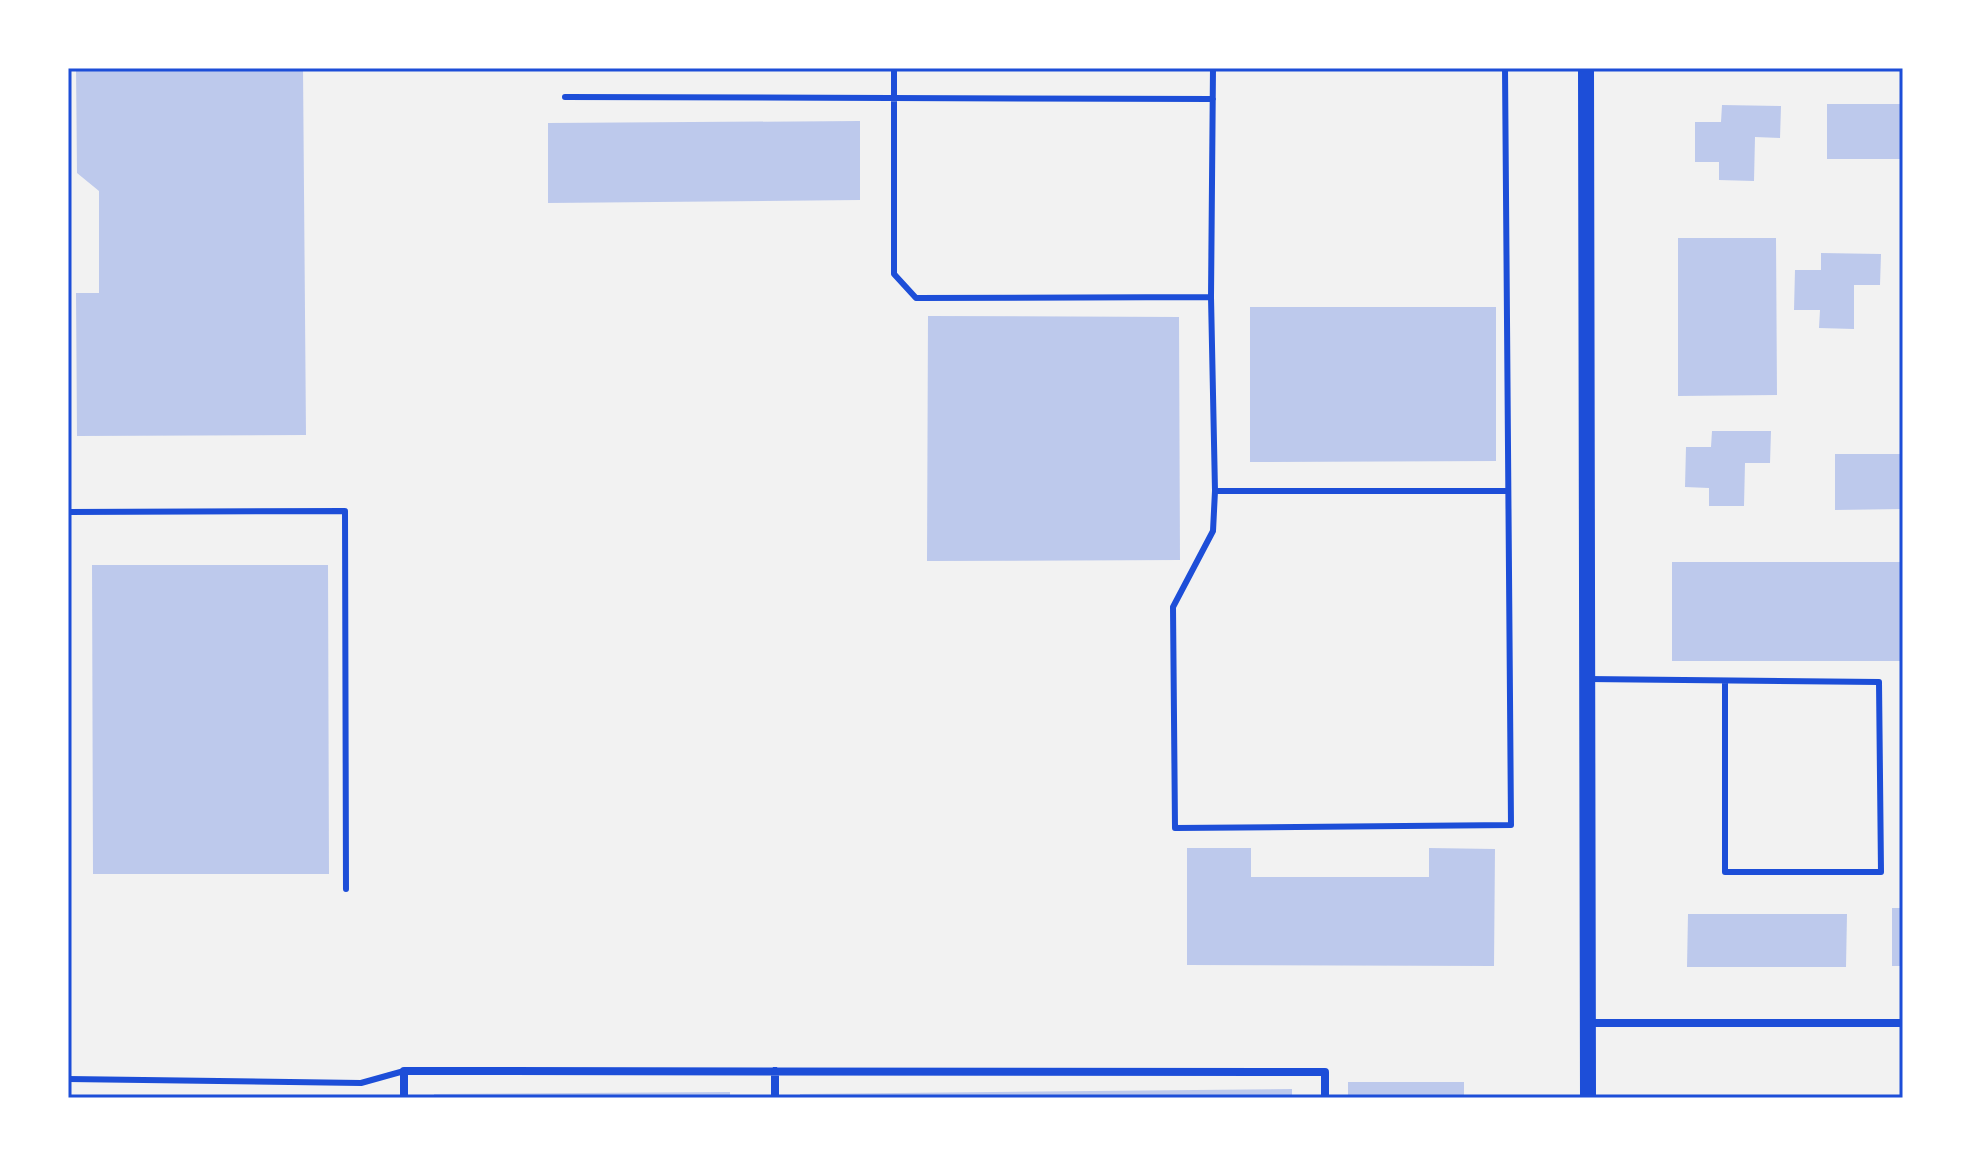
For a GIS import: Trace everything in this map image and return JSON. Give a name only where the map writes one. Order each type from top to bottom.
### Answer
[{"type":"main road","points":[[1586,68],[1588,1098]]},
{"type":"street","points":[[1588,1023],[1903,1023]]},
{"type":"street","points":[[404,1098],[404,1071],[1325,1072],[1325,1098]]},
{"type":"street","points":[[775,1071],[775,1098]]},
{"type":"lane","points":[[894,68],[894,274],[916,298],[1211,297]]},
{"type":"lane","points":[[1213,68],[1211,297],[1215,491],[1213,531],[1173,607],[1175,828],[1511,825],[1505,68]]},
{"type":"lane","points":[[565,97],[1213,99]]},
{"type":"lane","points":[[1215,491],[1507,491]]},
{"type":"lane","points":[[68,512],[345,511],[346,889]]},
{"type":"lane","points":[[1587,679],[1879,682],[1881,872],[1725,872],[1725,681]]},
{"type":"lane","points":[[68,1079],[361,1083],[404,1071]]},
{"type":"building","points":[[76,68],[303,68],[306,435],[77,436],[76,293],[99,293],[99,191],[77,173]]},
{"type":"building","points":[[1827,104],[1903,104],[1903,159],[1827,159]]},
{"type":"building","points":[[1722,105],[1781,106],[1780,138],[1755,137],[1754,181],[1719,180],[1719,162],[1695,162],[1695,122],[1721,122]]},
{"type":"building","points":[[860,121],[860,200],[548,203],[548,123]]},
{"type":"building","points":[[1678,238],[1776,238],[1777,395],[1678,396]]},
{"type":"building","points":[[1821,253],[1881,254],[1880,285],[1854,285],[1854,329],[1819,328],[1820,310],[1794,310],[1795,270],[1821,270]]},
{"type":"building","points":[[1250,307],[1496,307],[1496,461],[1250,462]]},
{"type":"building","points":[[928,316],[1179,317],[1180,560],[927,561]]},
{"type":"building","points":[[1712,431],[1771,431],[1770,463],[1745,463],[1744,506],[1709,506],[1709,488],[1685,487],[1686,447],[1711,447]]},
{"type":"building","points":[[1835,454],[1903,454],[1903,509],[1835,510]]},
{"type":"building","points":[[1672,562],[1903,562],[1903,661],[1672,661]]},
{"type":"building","points":[[92,565],[328,565],[329,874],[93,874]]},
{"type":"building","points":[[1187,848],[1251,848],[1251,877],[1429,877],[1429,848],[1495,849],[1494,966],[1187,965]]},
{"type":"building","points":[[1892,908],[1903,908],[1903,966],[1892,966]]},
{"type":"building","points":[[1688,914],[1847,914],[1846,967],[1687,967]]},
{"type":"building","points":[[1348,1082],[1464,1082],[1464,1098],[1348,1098]]},
{"type":"building","points":[[1292,1089],[1292,1098],[800,1098],[800,1094]]},
{"type":"building","points":[[730,1092],[730,1098],[434,1098],[434,1094]]}]
